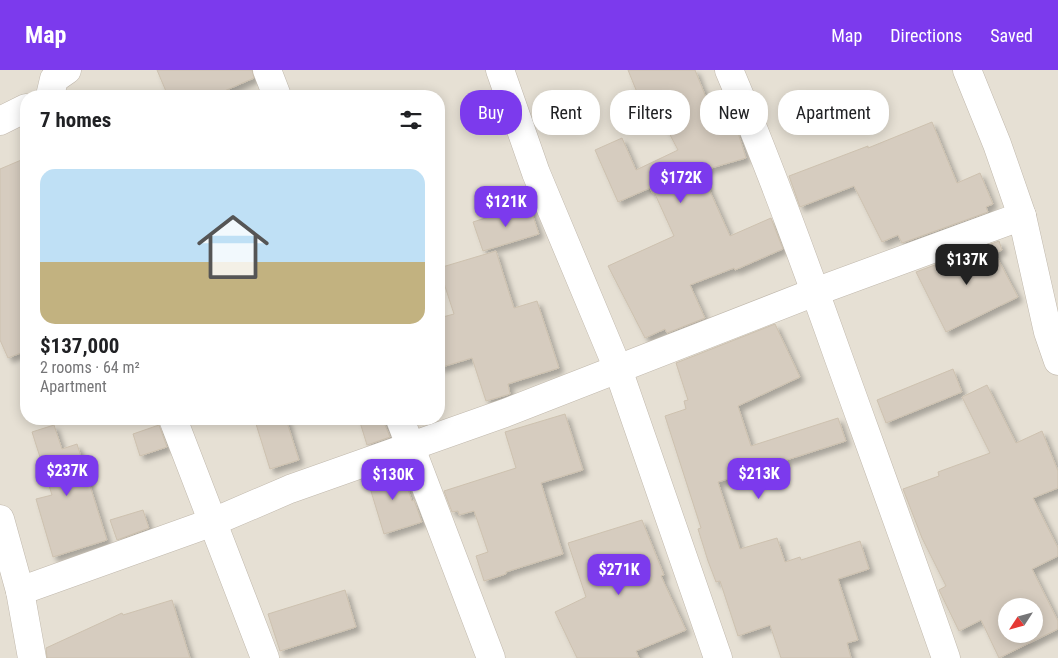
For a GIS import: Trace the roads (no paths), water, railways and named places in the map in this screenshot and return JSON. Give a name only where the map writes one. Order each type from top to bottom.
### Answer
[{"type":"street","points":[[52,90],[54,80],[67,70]]},
{"type":"street","points":[[267,70],[275,90]]},
{"type":"street","points":[[500,70],[536,173],[618,368],[718,658]]},
{"type":"street","points":[[729,70],[752,124],[815,292],[946,658]]},
{"type":"street","points":[[967,70],[997,144],[1022,216],[1048,332],[1058,361]]},
{"type":"street","points":[[0,121],[20,111]]},
{"type":"street","points":[[20,591],[213,522],[290,489],[505,413],[815,292],[1022,216]]},
{"type":"street","points":[[175,425],[265,658]]},
{"type":"street","points":[[402,425],[491,658]]},
{"type":"street","points":[[0,518],[20,591],[32,658]]}]
